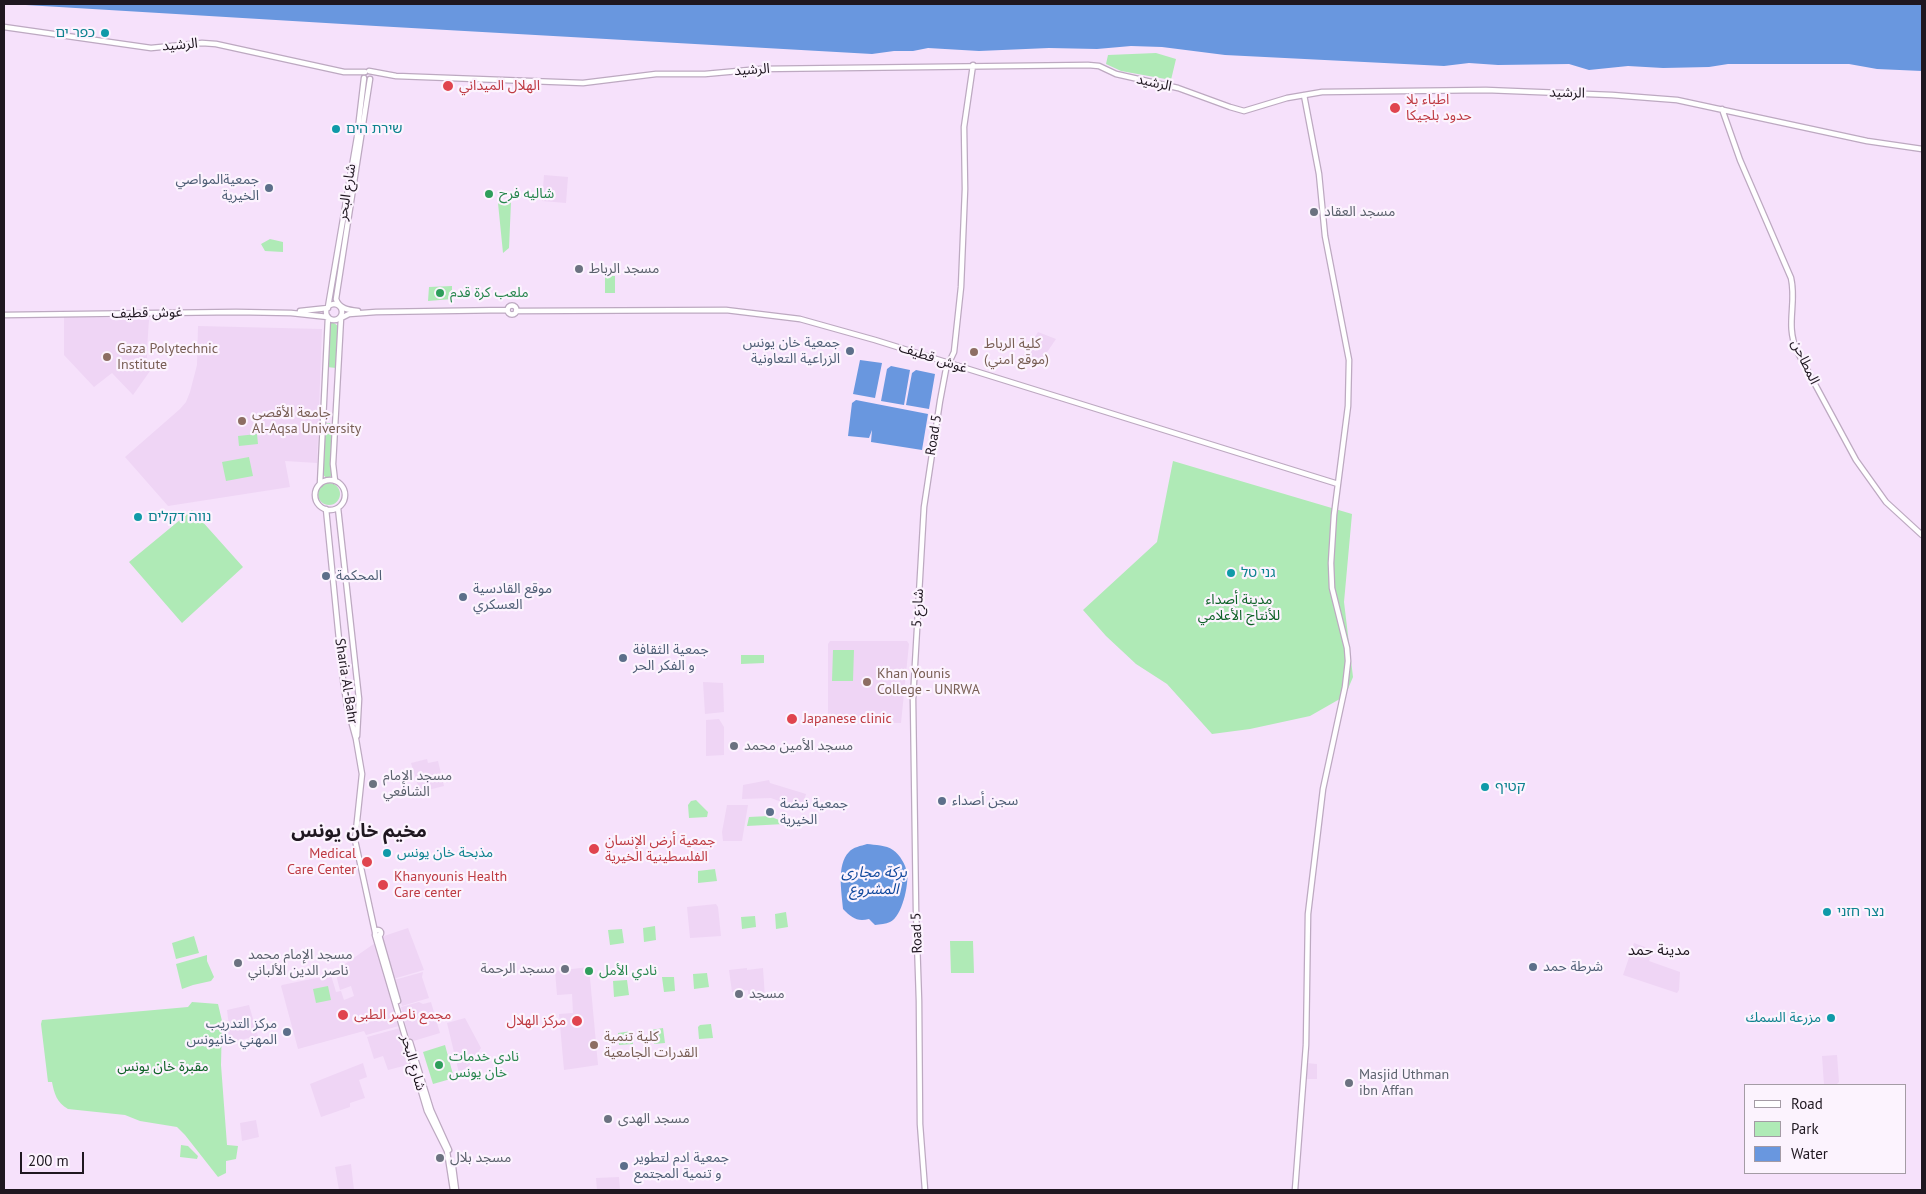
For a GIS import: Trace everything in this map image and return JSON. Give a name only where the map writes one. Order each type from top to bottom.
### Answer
[{"type":"main road","name":"الرشيد","points":[[4,27],[151,48],[202,43],[216,44],[308,65],[365,74],[378,73],[583,83],[648,75],[705,74],[760,69],[1088,65],[1100,66],[1116,74],[1178,88],[1230,107],[1244,110],[1304,95],[1348,91],[1513,90],[1660,98],[1678,100],[1867,140],[1922,149]]},
{"type":"main road","points":[[950,364],[954,352],[963,260],[964,128],[973,65]]},
{"type":"main road","points":[[365,74],[370,78],[378,73]]},
{"type":"main road","name":"شارع البحر","points":[[328,307],[365,74]]},
{"type":"main road","name":"شارع البحر","points":[[340,306],[336,302],[336,293],[370,78]]},
{"type":"main road","points":[[1295,1190],[1306,1045],[1308,914],[1323,789],[1348,666],[1347,648],[1332,588],[1332,539],[1348,406],[1348,353],[1326,243],[1319,174],[1304,95]]},
{"type":"main road","name":"المطاحن","points":[[1722,109],[1737,153],[1791,278],[1794,292],[1790,321],[1797,351],[1856,460],[1886,502],[1922,535]]},
{"type":"main road","points":[[320,484],[325,481],[335,481],[342,486],[345,495],[338,508],[326,509],[319,504],[316,496],[316,491],[320,484],[328,307],[335,304],[350,310],[376,312]]},
{"type":"main road","points":[[335,481],[333,464],[342,313],[340,306]]},
{"type":"main road","name":"غوش قطيف","points":[[291,313],[328,307]]},
{"type":"main road","name":"غوش قطيف","points":[[376,312],[507,310],[511,314],[516,311],[726,310],[764,313],[822,324],[1192,437],[1338,484]]},
{"type":"main road","points":[[328,316],[334,320],[349,314],[376,312]]},
{"type":"main road","name":"غوش قطيف","points":[[4,315],[291,313],[328,316]]},
{"type":"main road","name":"Road 5","points":[[926,489],[938,409],[950,364]]},
{"type":"main road","points":[[324,384],[337,383]]},
{"type":"main road","name":"شارع 5","points":[[915,841],[913,699],[920,561],[926,489]]},
{"type":"main road","name":"Sharia Al-Bahr","points":[[338,508],[359,699],[356,740]]},
{"type":"main road","name":"Sharia Al-Bahr","points":[[326,509],[343,680],[356,740]]},
{"type":"main road","name":"شارع البحر","points":[[356,740],[362,774],[355,836],[357,854],[377,933],[421,1083],[431,1116],[447,1151],[454,1190]]},
{"type":"main road","name":"Road 5","points":[[915,841],[920,1133],[925,1190]]},
{"type":"shaded area","points":[[544,175],[568,177],[566,203],[542,201]]},
{"type":"shaded area","name":"Gaza Polytechnic Institute","points":[[64,317],[149,320],[147,359],[150,362],[150,371],[133,395],[112,373],[94,387],[64,355]]},
{"type":"shaded area","name":"جامعة الأقصى Al-Aqsa University","points":[[198,326],[322,329],[317,463],[285,461],[290,487],[168,506],[125,457],[186,402],[197,365]]},
{"type":"shaded area","points":[[1038,332],[1056,339],[1039,364],[1022,358]]},
{"type":"shaded area","name":"Khan Younis College - UNRWA","points":[[830,641],[907,641],[909,644],[901,723],[828,721],[828,644]]},
{"type":"shaded area","points":[[703,682],[723,683],[724,712],[705,714]]},
{"type":"shaded area","points":[[719,719],[724,727],[724,755],[706,756],[706,720]]},
{"type":"shaded area","points":[[427,759],[428,763],[438,761],[444,786],[420,792],[411,763]]},
{"type":"shaded area","points":[[769,780],[770,783],[806,794],[802,809],[771,798],[742,799],[743,785]]},
{"type":"shaded area","points":[[727,805],[748,805],[742,841],[723,841],[722,832]]},
{"type":"shaded area","points":[[716,904],[718,907],[721,936],[690,938],[687,907]]},
{"type":"shaded area","points":[[408,928],[424,970],[393,979],[381,937]]},
{"type":"shaded area","name":"مجمع ناصر الطبى","points":[[375,943],[399,1026],[366,1035],[364,1031],[298,1049],[281,986],[331,975],[336,992],[341,991],[344,1000],[354,996],[351,986],[340,990],[335,971]]},
{"type":"shaded area","points":[[1634,943],[1653,950],[1649,961],[1680,972],[1679,990],[1677,993],[1623,975]]},
{"type":"shaded area","name":"مركز الهلال","points":[[589,967],[598,1065],[564,1070],[559,1014],[573,1013],[572,994],[557,995],[555,971]]},
{"type":"shaded area","points":[[747,968],[747,970],[763,968],[765,998],[749,1000],[748,990],[732,992],[729,970]]},
{"type":"shaded area","points":[[423,972],[422,977],[429,998],[402,1006],[394,980]]},
{"type":"shaded area","points":[[419,1002],[423,1004],[431,1002],[440,1033],[410,1042],[401,1007]]},
{"type":"shaded area","points":[[249,1005],[258,1036],[231,1042],[227,1027],[229,1026],[227,1010]]},
{"type":"shaded area","points":[[465,1018],[481,1048],[469,1066],[459,1073],[447,1023]]},
{"type":"shaded area","points":[[400,1028],[411,1064],[388,1070],[383,1056],[374,1059],[367,1037]]},
{"type":"shaded area","points":[[1837,1055],[1839,1082],[1837,1084],[1824,1084],[1822,1056]]},
{"type":"shaded area","points":[[363,1063],[367,1077],[359,1080],[365,1098],[350,1103],[350,1107],[321,1117],[310,1084]]},
{"type":"shaded area","points":[[1306,1063],[1317,1064],[1317,1079],[1305,1079]]},
{"type":"shaded area","points":[[256,1120],[259,1137],[242,1141],[240,1123]]},
{"type":"shaded area","points":[[351,1164],[354,1190],[339,1190],[335,1167]]},
{"type":"shaded area","points":[[619,1177],[620,1190],[597,1190],[596,1178]]},
{"type":"green space","points":[[1156,53],[1176,59],[1171,80],[1121,71],[1106,64],[1108,55]]},
{"type":"green space","points":[[511,202],[509,248],[503,253],[498,203]]},
{"type":"green space","points":[[270,239],[283,242],[283,252],[265,251],[261,244]]},
{"type":"green space","points":[[605,275],[615,276],[615,293],[605,293]]},
{"type":"green space","name":"ملعب كرة قدم","points":[[452,286],[452,299],[428,301],[429,287]]},
{"type":"green space","points":[[330,323],[338,326],[336,368],[327,367]]},
{"type":"green space","points":[[330,423],[331,426],[332,475],[329,478],[326,478],[322,473],[324,426]]},
{"type":"green space","points":[[257,434],[258,444],[239,446],[238,436]]},
{"type":"green space","points":[[249,457],[253,476],[226,481],[222,462]]},
{"type":"green space","name":"مدينة أصداء للأنتاج الأعلامي","points":[[1173,461],[1352,514],[1344,602],[1353,677],[1345,696],[1310,716],[1250,729],[1212,734],[1167,684],[1136,664],[1106,636],[1083,610],[1157,542]]},
{"type":"green space","points":[[329,483],[337,486],[340,494],[337,502],[329,505],[321,502],[318,494],[321,486]]},
{"type":"green space","points":[[192,510],[243,567],[182,623],[129,562]]},
{"type":"green space","points":[[833,650],[854,650],[853,681],[832,681]]},
{"type":"green space","points":[[741,655],[764,655],[764,663],[741,664]]},
{"type":"green space","points":[[696,800],[708,812],[707,817],[689,818],[688,805],[691,801]]},
{"type":"green space","points":[[769,816],[784,822],[784,824],[747,826],[749,817]]},
{"type":"green space","points":[[715,869],[717,881],[698,883],[698,871]]},
{"type":"green space","points":[[786,912],[788,927],[776,929],[775,914]]},
{"type":"green space","points":[[755,916],[756,927],[742,929],[741,917]]},
{"type":"green space","points":[[655,926],[656,940],[644,942],[643,928]]},
{"type":"green space","points":[[622,929],[624,943],[610,945],[608,930]]},
{"type":"green space","points":[[194,936],[199,953],[176,959],[172,943]]},
{"type":"green space","points":[[950,941],[973,941],[974,973],[951,973]]},
{"type":"green space","points":[[207,955],[207,961],[214,977],[211,981],[182,989],[176,964]]},
{"type":"green space","points":[[707,973],[709,987],[694,989],[693,974]]},
{"type":"green space","points":[[662,977],[674,977],[675,991],[664,992]]},
{"type":"green space","points":[[627,980],[629,995],[614,997],[613,981]]},
{"type":"green space","points":[[328,986],[331,1000],[316,1003],[313,989]]},
{"type":"green space","name":"مقبرة خان يونس","points":[[192,1002],[218,1004],[222,1021],[221,1065],[227,1145],[238,1146],[236,1159],[226,1161],[226,1173],[218,1177],[177,1127],[140,1121],[125,1115],[68,1109],[61,1104],[52,1082],[48,1082],[42,1020],[188,1007]]},
{"type":"green space","points":[[711,1024],[713,1038],[699,1039],[698,1027]]},
{"type":"green space","points":[[663,1028],[665,1043],[654,1044],[651,1030]]},
{"type":"green space","points":[[632,1031],[633,1044],[619,1045],[618,1033]]},
{"type":"green space","name":"نادى خدمات خان يونس","points":[[445,1045],[454,1078],[433,1084],[423,1052]]},
{"type":"green space","points":[[181,1145],[188,1146],[198,1156],[197,1159],[180,1157]]},
{"type":"water","points":[[9,4],[1922,4],[1922,71],[1877,69],[1849,64],[1728,64],[1709,67],[1663,68],[1628,66],[1589,70],[1569,64],[1498,65],[1469,63],[1444,66],[1225,55],[1162,47],[1131,46],[1097,49],[1049,48],[979,51],[928,48],[872,54]]},
{"type":"water","points":[[860,360],[882,363],[875,398],[853,394]]},
{"type":"water","points":[[891,366],[910,370],[904,405],[881,401],[887,369]]},
{"type":"water","points":[[916,370],[935,374],[929,409],[906,405],[912,373]]},
{"type":"water","points":[[856,400],[928,414],[922,450],[871,442],[872,430],[869,438],[848,436],[852,403]]},
{"type":"water","name":"بركة مجارى المشروع","points":[[867,844],[884,846],[893,850],[900,857],[906,870],[907,885],[904,900],[898,914],[887,923],[875,925],[869,919],[858,920],[843,909],[842,864],[851,850]]},
{"type":"place","name":"כפר ים","points":[[105,33]]},
{"type":"place","name":"الهلال الميداني","points":[[448,86]]},
{"type":"place","name":"اطباء بلا حدود بلجيكا","points":[[1395,108]]},
{"type":"place","name":"שירת הים","points":[[336,129]]},
{"type":"place","name":"جمعيةالمواصي الخيرية","points":[[269,188]]},
{"type":"place","name":"شاليه فرح","points":[[489,194]]},
{"type":"place","name":"مسجد العقاد","points":[[1314,212]]},
{"type":"place","name":"مسجد الرباط","points":[[579,269]]},
{"type":"place","name":"ملعب كرة قدم","points":[[440,293]]},
{"type":"place","name":"جمعية خان يونس الزراعية التعاونية","points":[[850,351]]},
{"type":"place","name":"كلية الرباط (موقع امني)","points":[[974,352]]},
{"type":"place","name":"Gaza Polytechnic Institute","points":[[107,357]]},
{"type":"place","name":"جامعة الأقصى Al-Aqsa University","points":[[242,421]]},
{"type":"place","name":"נווה דקלים","points":[[138,517]]},
{"type":"place","name":"גני טל","points":[[1231,573]]},
{"type":"place","name":"المحكمة","points":[[326,576]]},
{"type":"place","name":"موقع القادسية العسكري","points":[[463,597]]},
{"type":"place","name":"جمعية الثقافة و الفكر الحر","points":[[623,658]]},
{"type":"place","name":"Khan Younis College - UNRWA","points":[[867,682]]},
{"type":"place","name":"Japanese clinic","points":[[792,719]]},
{"type":"place","name":"مسجد الأمين محمد","points":[[734,746]]},
{"type":"place","name":"مسجد الإمام الشافعي","points":[[373,784]]},
{"type":"place","name":"קטיף","points":[[1485,787]]},
{"type":"place","name":"سجن أصداء","points":[[942,801]]},
{"type":"place","name":"جمعية نبضة الخيرية","points":[[770,812]]},
{"type":"place","name":"جمعية أرض الإنسان الفلسطينية الخيرية","points":[[594,849]]},
{"type":"place","name":"مذبحة خان يونس","points":[[387,853]]},
{"type":"place","name":"Medical Care Center","points":[[367,862]]},
{"type":"place","name":"Khanyounis Health Care center","points":[[383,885]]},
{"type":"place","name":"נצר חזני","points":[[1827,912]]},
{"type":"place","name":"مسجد الإمام محمد ناصر الدين الألباني","points":[[238,963]]},
{"type":"place","name":"شرطة حمد","points":[[1533,967]]},
{"type":"place","name":"مسجد الرحمة","points":[[565,969]]},
{"type":"place","name":"نادي الأمل","points":[[589,971]]},
{"type":"place","name":"مسجد","points":[[739,994]]},
{"type":"place","name":"مجمع ناصر الطبى","points":[[343,1015]]},
{"type":"place","name":"مزرعة السمك","points":[[1831,1018]]},
{"type":"place","name":"مركز الهلال","points":[[577,1021]]},
{"type":"place","name":"مركز التدريب المهني خانيونس","points":[[287,1032]]},
{"type":"place","name":"كلية تنمية القدرات الجامعية","points":[[594,1045]]},
{"type":"place","name":"نادى خدمات خان يونس","points":[[439,1065]]},
{"type":"place","name":"Masjid Uthman ibn Affan","points":[[1349,1083]]},
{"type":"place","name":"مسجد الهدى","points":[[608,1119]]},
{"type":"place","name":"مسجد بلال","points":[[440,1158]]},
{"type":"place","name":"جمعية ادم لتطوير و تنمية المجتمع","points":[[624,1166]]},
{"type":"district","name":"مخيم خان يونس","points":[[359,832]]},
{"type":"district","name":"مدينة حمد","points":[[1659,951]]}]
